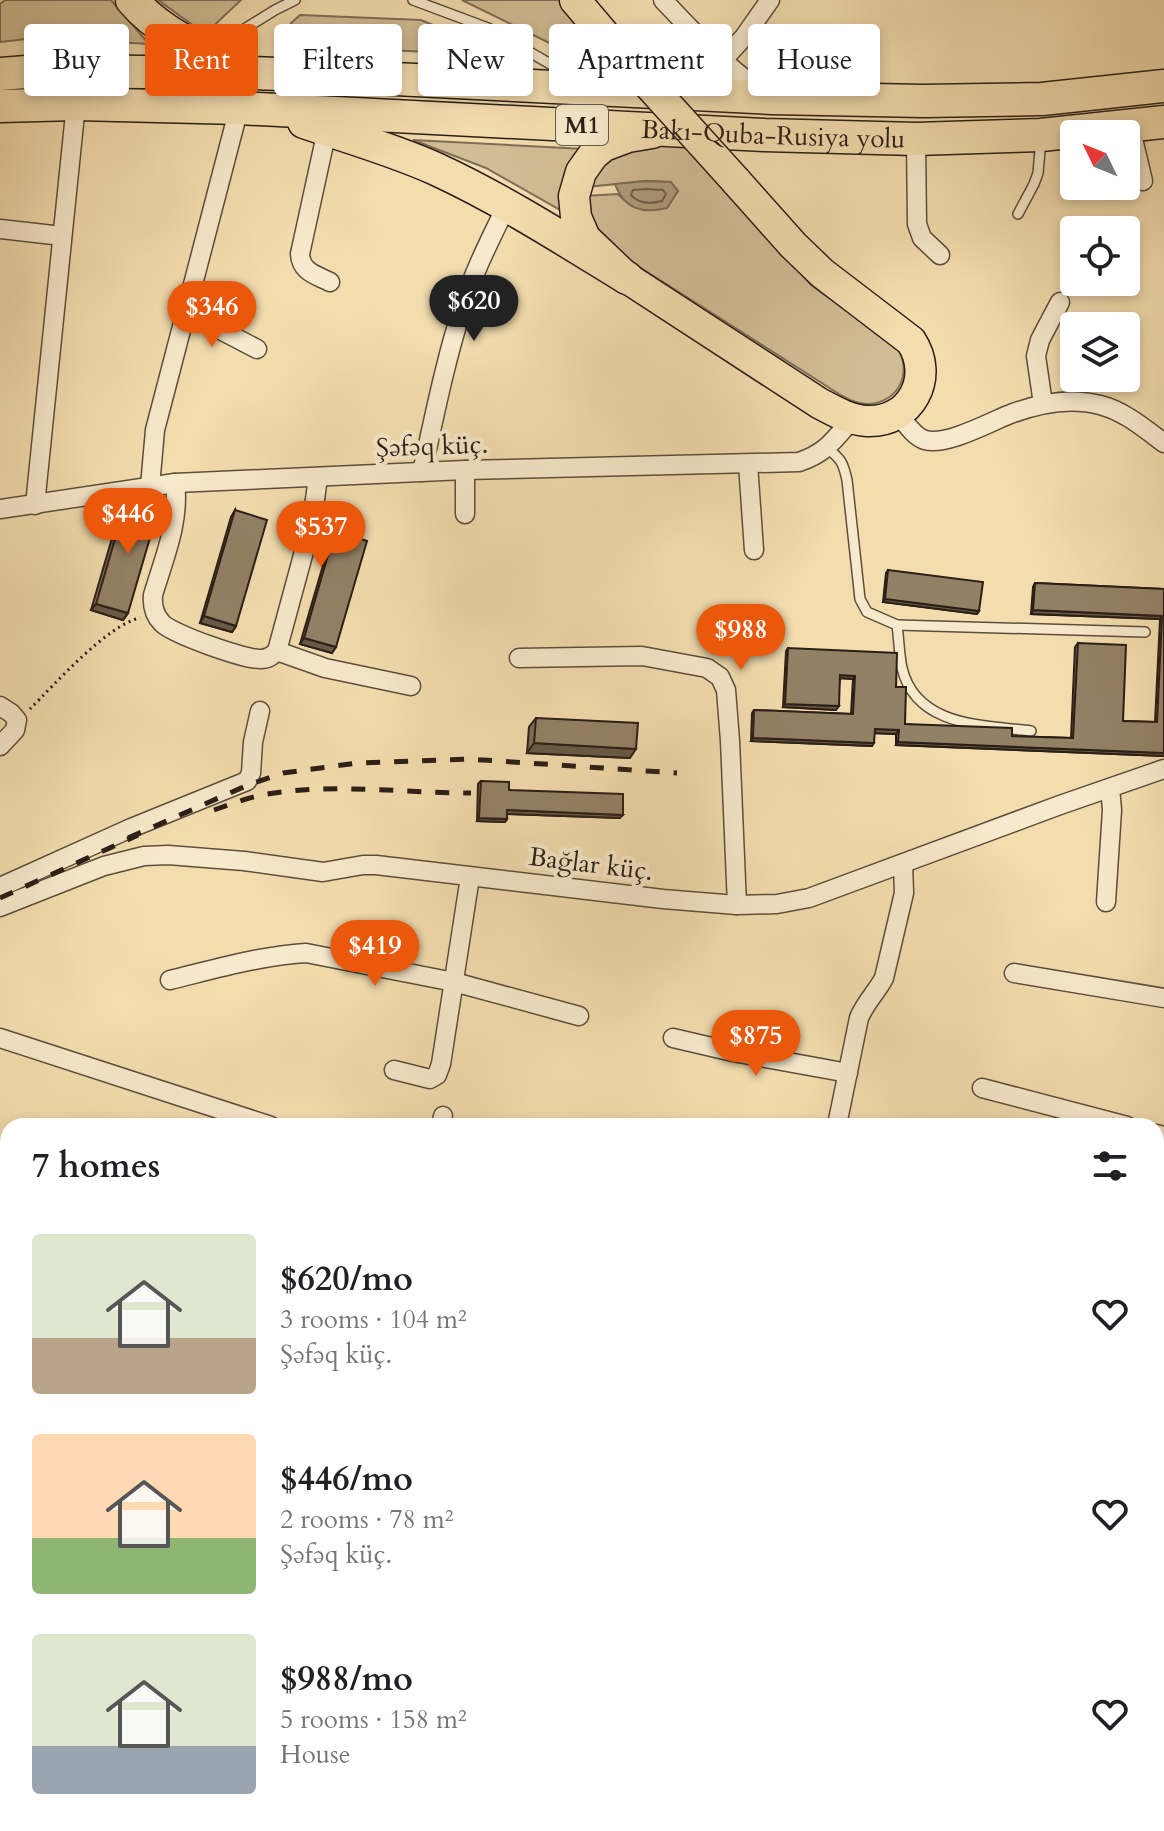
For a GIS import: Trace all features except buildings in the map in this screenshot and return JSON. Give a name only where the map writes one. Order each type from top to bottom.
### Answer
[{"type":"highway","points":[[132,0],[157,24]]},
{"type":"highway","name":"Bakı-Quba-Rusiya yolu","points":[[0,74],[145,64]]},
{"type":"highway","name":"Bakı-Quba-Rusiya yolu","points":[[258,73],[549,86]]},
{"type":"highway","name":"Bakı-Quba-Rusiya yolu","points":[[732,96],[978,101],[1042,99],[1164,86]]},
{"type":"highway","name":"Bakı-Quba-Rusiya yolu","points":[[0,106],[76,104],[253,109],[764,135],[916,139],[1060,133]]},
{"type":"highway","points":[[253,109],[327,130],[435,169],[627,278]]},
{"type":"highway","name":"Bakı-Quba-Rusiya yolu","points":[[1140,125],[1164,122]]},
{"type":"main road","points":[[575,0],[793,245],[822,273],[911,341],[920,354],[922,370],[914,397],[898,414],[882,420],[852,419],[819,403],[627,278],[585,238],[576,217],[574,196],[581,172],[593,155],[604,146],[628,137],[674,130]]},
{"type":"street","points":[[663,0],[686,24]]},
{"type":"street","points":[[732,50],[770,0]]},
{"type":"street","points":[[732,69],[772,98]]},
{"type":"street","points":[[35,505],[76,104]]},
{"type":"street","points":[[150,486],[155,430],[186,312],[253,109]]},
{"type":"street","points":[[327,130],[300,254],[301,263],[307,271],[330,282]]},
{"type":"street","points":[[916,139],[917,224],[922,238],[940,255]]},
{"type":"street","points":[[1140,168],[1143,181]]},
{"type":"street","points":[[422,472],[462,309],[506,207]]},
{"type":"street","points":[[0,229],[62,236]]},
{"type":"street","points":[[1043,404],[1036,356],[1040,340],[1060,302]]},
{"type":"street","points":[[186,312],[257,349]]},
{"type":"street","points":[[898,414],[917,435],[925,440],[937,440],[963,435],[1043,404],[1099,404],[1135,422],[1164,443]]},
{"type":"street","name":"Şəfəq küç.","points":[[0,509],[175,483],[465,470],[799,462],[827,448],[852,419]]},
{"type":"street","points":[[748,464],[754,550]]},
{"type":"street","points":[[465,470],[465,514]]},
{"type":"street","points":[[175,483],[178,500],[175,522],[153,595],[152,605],[156,615],[164,626],[181,635],[260,660],[271,657],[277,651],[312,522],[318,477]]},
{"type":"street","points":[[277,651],[325,668],[411,686]]},
{"type":"street","points":[[519,658],[642,656],[707,668],[720,677],[726,690],[730,741],[737,905]]},
{"type":"street","points":[[0,706],[17,720],[15,730],[0,746]]},
{"type":"street","points":[[0,887],[131,828],[247,781],[251,773],[251,753],[260,711]]},
{"type":"street","name":"Bağlar küç.","points":[[0,907],[104,866],[144,856],[244,861],[323,872],[376,865],[663,899],[737,905],[777,904],[809,898],[1164,769]]},
{"type":"street","points":[[1106,902],[1112,810],[1110,788]]},
{"type":"street","points":[[838,1118],[859,1018],[884,978],[904,893],[903,864]]},
{"type":"street","points":[[394,1070],[430,1079],[437,1075],[470,877]]},
{"type":"street","points":[[170,980],[250,960],[306,953],[454,982],[579,1016]]},
{"type":"street","points":[[1014,973],[1164,998]]},
{"type":"street","points":[[0,1038],[246,1118]]},
{"type":"street","points":[[673,1038],[848,1073]]},
{"type":"street","points":[[982,1088],[1096,1118]]},
{"type":"lane","points":[[251,24],[295,0]]},
{"type":"lane","points":[[413,0],[488,28],[549,64]]},
{"type":"lane","points":[[1018,214],[1038,173],[1041,135]]},
{"type":"lane","points":[[827,448],[843,464],[847,480],[860,599],[867,612],[897,625],[1145,632]]},
{"type":"lane","points":[[897,625],[903,670],[914,694],[926,706],[965,723],[1031,731]]},
{"type":"path","points":[[17,720],[120,625],[156,615]]},
{"type":"shaded area","points":[[5,0],[111,0],[145,39],[145,44],[129,43],[129,24],[24,24],[24,39],[0,42],[0,4]]},
{"type":"shaded area","points":[[158,0],[241,0],[216,24],[191,24]]},
{"type":"shaded area","points":[[462,0],[560,0],[580,24],[549,24],[549,43],[533,35],[533,24],[511,24]]},
{"type":"shaded area","points":[[300,15],[421,20],[431,24],[418,24],[418,52],[402,51],[402,24],[291,23]]},
{"type":"shaded area","points":[[413,140],[584,149],[562,211],[486,168]]},
{"type":"shaded area","points":[[686,143],[811,285],[897,347],[904,366],[903,375],[895,392],[888,398],[865,404],[839,394],[630,261],[601,233],[585,196],[618,194],[623,199],[670,182],[646,181],[586,187],[591,173],[626,148]]},
{"type":"water","points":[[671,182],[678,191],[667,208],[635,208],[623,199],[615,184]]},
{"type":"railway","points":[[128,838],[248,785],[283,773],[357,763],[468,759],[677,773]]},
{"type":"railway","points":[[214,810],[267,794],[318,789],[471,793]]},
{"type":"railway","points":[[0,898],[138,835]]}]
